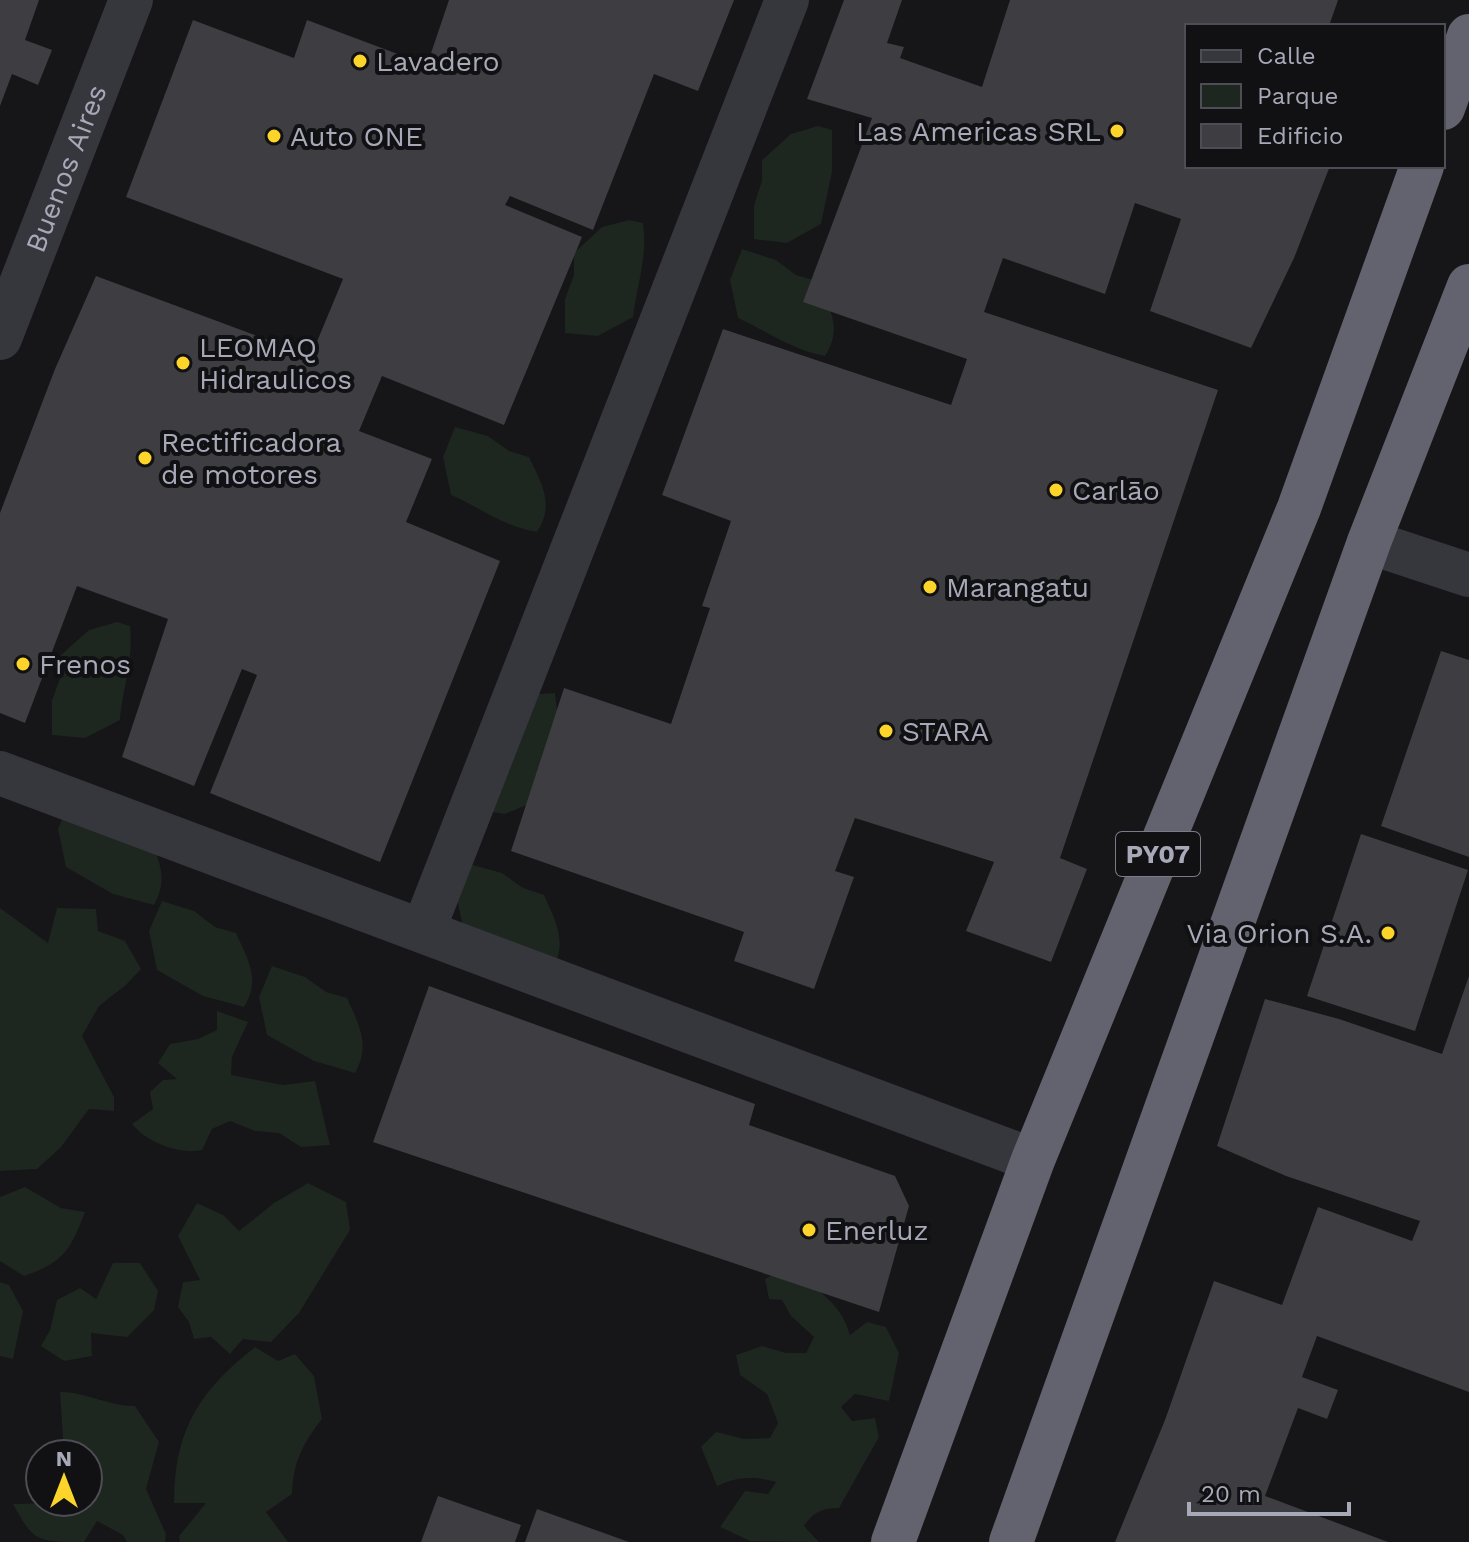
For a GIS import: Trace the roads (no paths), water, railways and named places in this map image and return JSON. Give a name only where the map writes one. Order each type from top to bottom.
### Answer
[{"type":"highway","points":[[1445,102],[1469,36]]},
{"type":"highway","name":"PY07","points":[[893,1542],[1033,1160],[1299,508],[1421,168]]},
{"type":"highway","points":[[1011,1542],[1369,542],[1469,286]]},
{"type":"street","name":"Buenos Aires","points":[[0,338],[131,0]]},
{"type":"street","points":[[423,931],[787,0]]},
{"type":"street","points":[[1369,542],[1469,575]]},
{"type":"street","points":[[0,773],[1033,1160]]},
{"type":"place","name":"Lavadero","points":[[360,61]]},
{"type":"place","name":"Las Americas SRL","points":[[1117,131]]},
{"type":"place","name":"Auto ONE","points":[[274,136]]},
{"type":"place","name":"LEOMAQ Hidraulicos","points":[[183,363]]},
{"type":"place","name":"Rectificadora de motores","points":[[145,458]]},
{"type":"place","name":"Carlāo","points":[[1056,490]]},
{"type":"place","name":"Marangatu","points":[[930,587]]},
{"type":"place","name":"Frenos","points":[[23,664]]},
{"type":"place","name":"STARA","points":[[886,731]]},
{"type":"place","name":"Via Orion S.A.","points":[[1388,933]]},
{"type":"place","name":"Enerluz","points":[[809,1230]]}]
